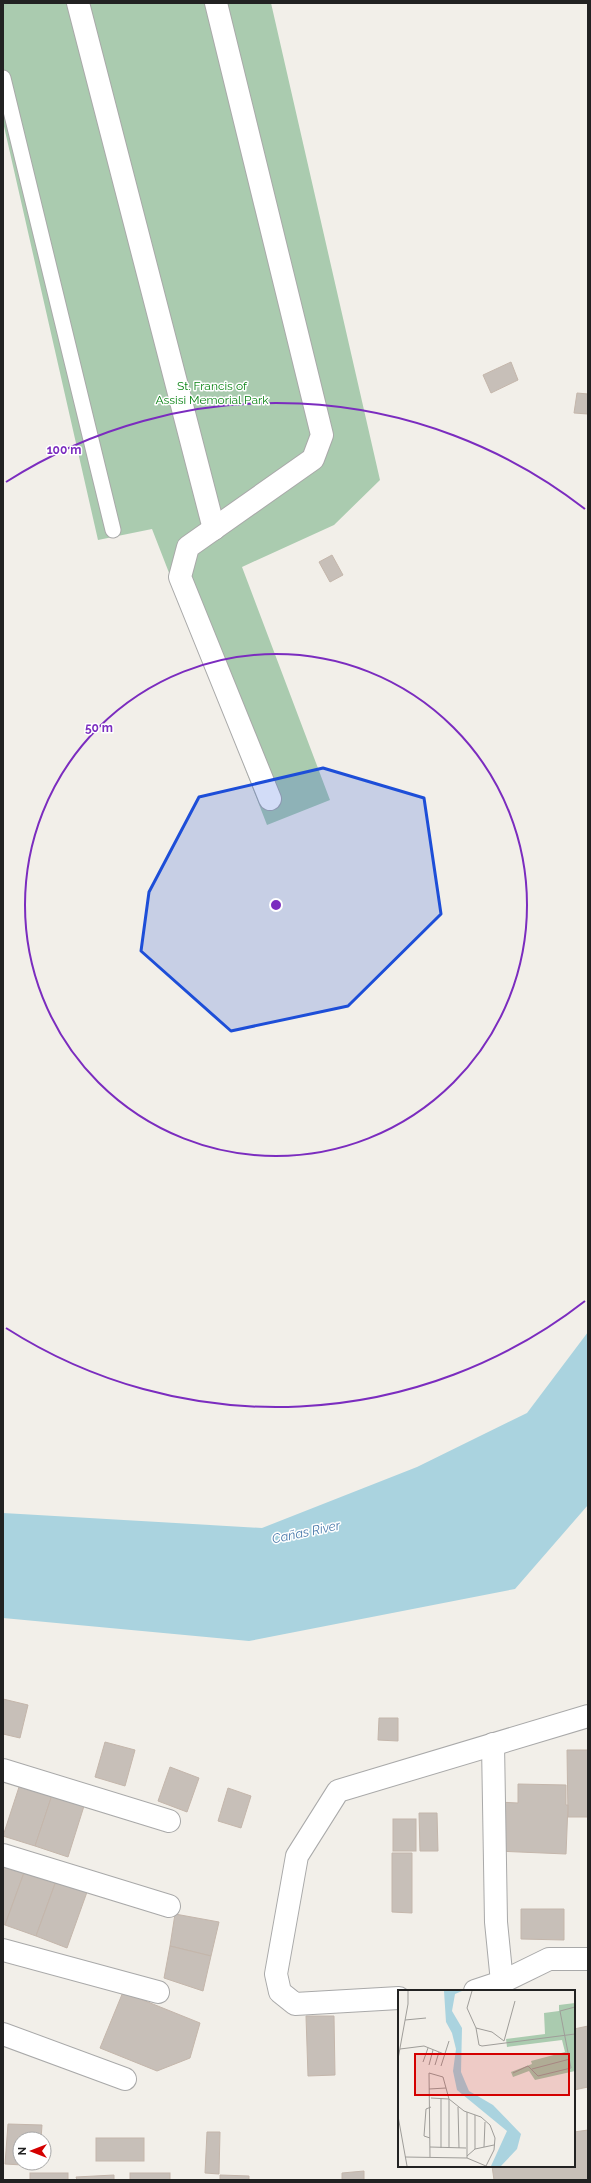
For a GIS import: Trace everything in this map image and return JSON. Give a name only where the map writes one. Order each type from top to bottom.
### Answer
[{"type":"street","points":[[78,3],[214,528]]},
{"type":"street","points":[[216,3],[322,435],[313,459],[188,547],[180,577],[270,799]]},
{"type":"street","points":[[398,1998],[295,2004],[280,1992],[276,1974],[296,1856],[338,1791],[588,1716]]},
{"type":"street","points":[[493,1744],[496,1922],[502,1982]]},
{"type":"street","points":[[3,1770],[169,1821]]},
{"type":"street","points":[[3,1855],[169,1906]]},
{"type":"street","points":[[3,1950],[158,1992]]},
{"type":"street","points":[[478,1990],[502,1982],[549,1959],[588,1959]]},
{"type":"street","points":[[3,2034],[125,2079]]},
{"type":"lane","points":[[3,78],[113,530]]},
{"type":"highlighted area","points":[[323,768],[424,798],[441,914],[348,1006],[231,1031],[141,951],[149,892],[199,797]]},
{"type":"green space","name":"St. Francis of Assisi Memorial Park","points":[[3,3],[271,3],[380,480],[334,525],[242,567],[330,800],[267,825],[152,529],[98,540],[3,122]]},
{"type":"water","name":"Cañas River","points":[[588,1332],[588,1505],[515,1589],[249,1641],[3,1618],[3,1513],[262,1528],[417,1467],[527,1413]]},
{"type":"building","points":[[511,362],[518,380],[491,393],[483,375]]},
{"type":"building","points":[[577,393],[588,394],[588,414],[574,413]]},
{"type":"building","points":[[332,555],[343,575],[330,582],[319,562]]},
{"type":"building","points":[[3,1699],[28,1705],[20,1738],[3,1734]]},
{"type":"building","points":[[379,1718],[398,1718],[398,1741],[378,1740]]},
{"type":"building","points":[[105,1742],[135,1750],[125,1786],[95,1777]]},
{"type":"building","points":[[567,1750],[588,1750],[588,1817],[568,1817]]},
{"type":"building","points":[[170,1767],[199,1778],[187,1812],[158,1801]]},
{"type":"building","points":[[20,1784],[52,1795],[35,1846],[3,1836]]},
{"type":"building","points":[[518,1784],[566,1785],[566,1805],[568,1805],[566,1854],[496,1851],[498,1802],[518,1803]]},
{"type":"building","points":[[228,1788],[251,1796],[241,1828],[218,1821]]},
{"type":"building","points":[[52,1795],[84,1806],[68,1857],[35,1846]]},
{"type":"building","points":[[419,1813],[437,1813],[438,1851],[420,1851]]},
{"type":"building","points":[[393,1819],[416,1819],[416,1851],[393,1851]]},
{"type":"building","points":[[392,1853],[412,1853],[412,1913],[392,1912]]},
{"type":"building","points":[[3,1862],[25,1870],[5,1925],[3,1924]]},
{"type":"building","points":[[25,1870],[56,1881],[36,1936],[5,1925]]},
{"type":"building","points":[[56,1881],[87,1892],[67,1948],[36,1936]]},
{"type":"building","points":[[521,1909],[564,1909],[564,1940],[521,1939]]},
{"type":"building","points":[[175,1914],[219,1922],[211,1956],[170,1946]]},
{"type":"building","points":[[170,1946],[211,1956],[203,1991],[164,1978]]},
{"type":"building","points":[[123,1992],[200,2023],[190,2058],[157,2071],[100,2048]]},
{"type":"building","points":[[306,2016],[334,2016],[335,2075],[308,2076]]},
{"type":"building","points":[[588,2026],[588,2087],[575,2090],[575,2029]]},
{"type":"building","points":[[8,2124],[42,2125],[42,2131],[12,2131],[12,2164],[5,2164]]},
{"type":"building","points":[[588,2130],[588,2180],[494,2180],[492,2167],[575,2167],[575,2132]]},
{"type":"building","points":[[207,2132],[220,2132],[219,2174],[205,2173]]},
{"type":"building","points":[[96,2138],[144,2138],[144,2161],[96,2161]]},
{"type":"building","points":[[364,2171],[364,2180],[342,2180],[342,2173]]},
{"type":"building","points":[[30,2173],[68,2173],[68,2180],[30,2180]]},
{"type":"building","points":[[130,2173],[170,2173],[170,2180],[130,2180]]},
{"type":"building","points":[[114,2175],[114,2180],[77,2180],[76,2177]]},
{"type":"building","points":[[220,2175],[249,2176],[249,2180],[220,2180]]}]
